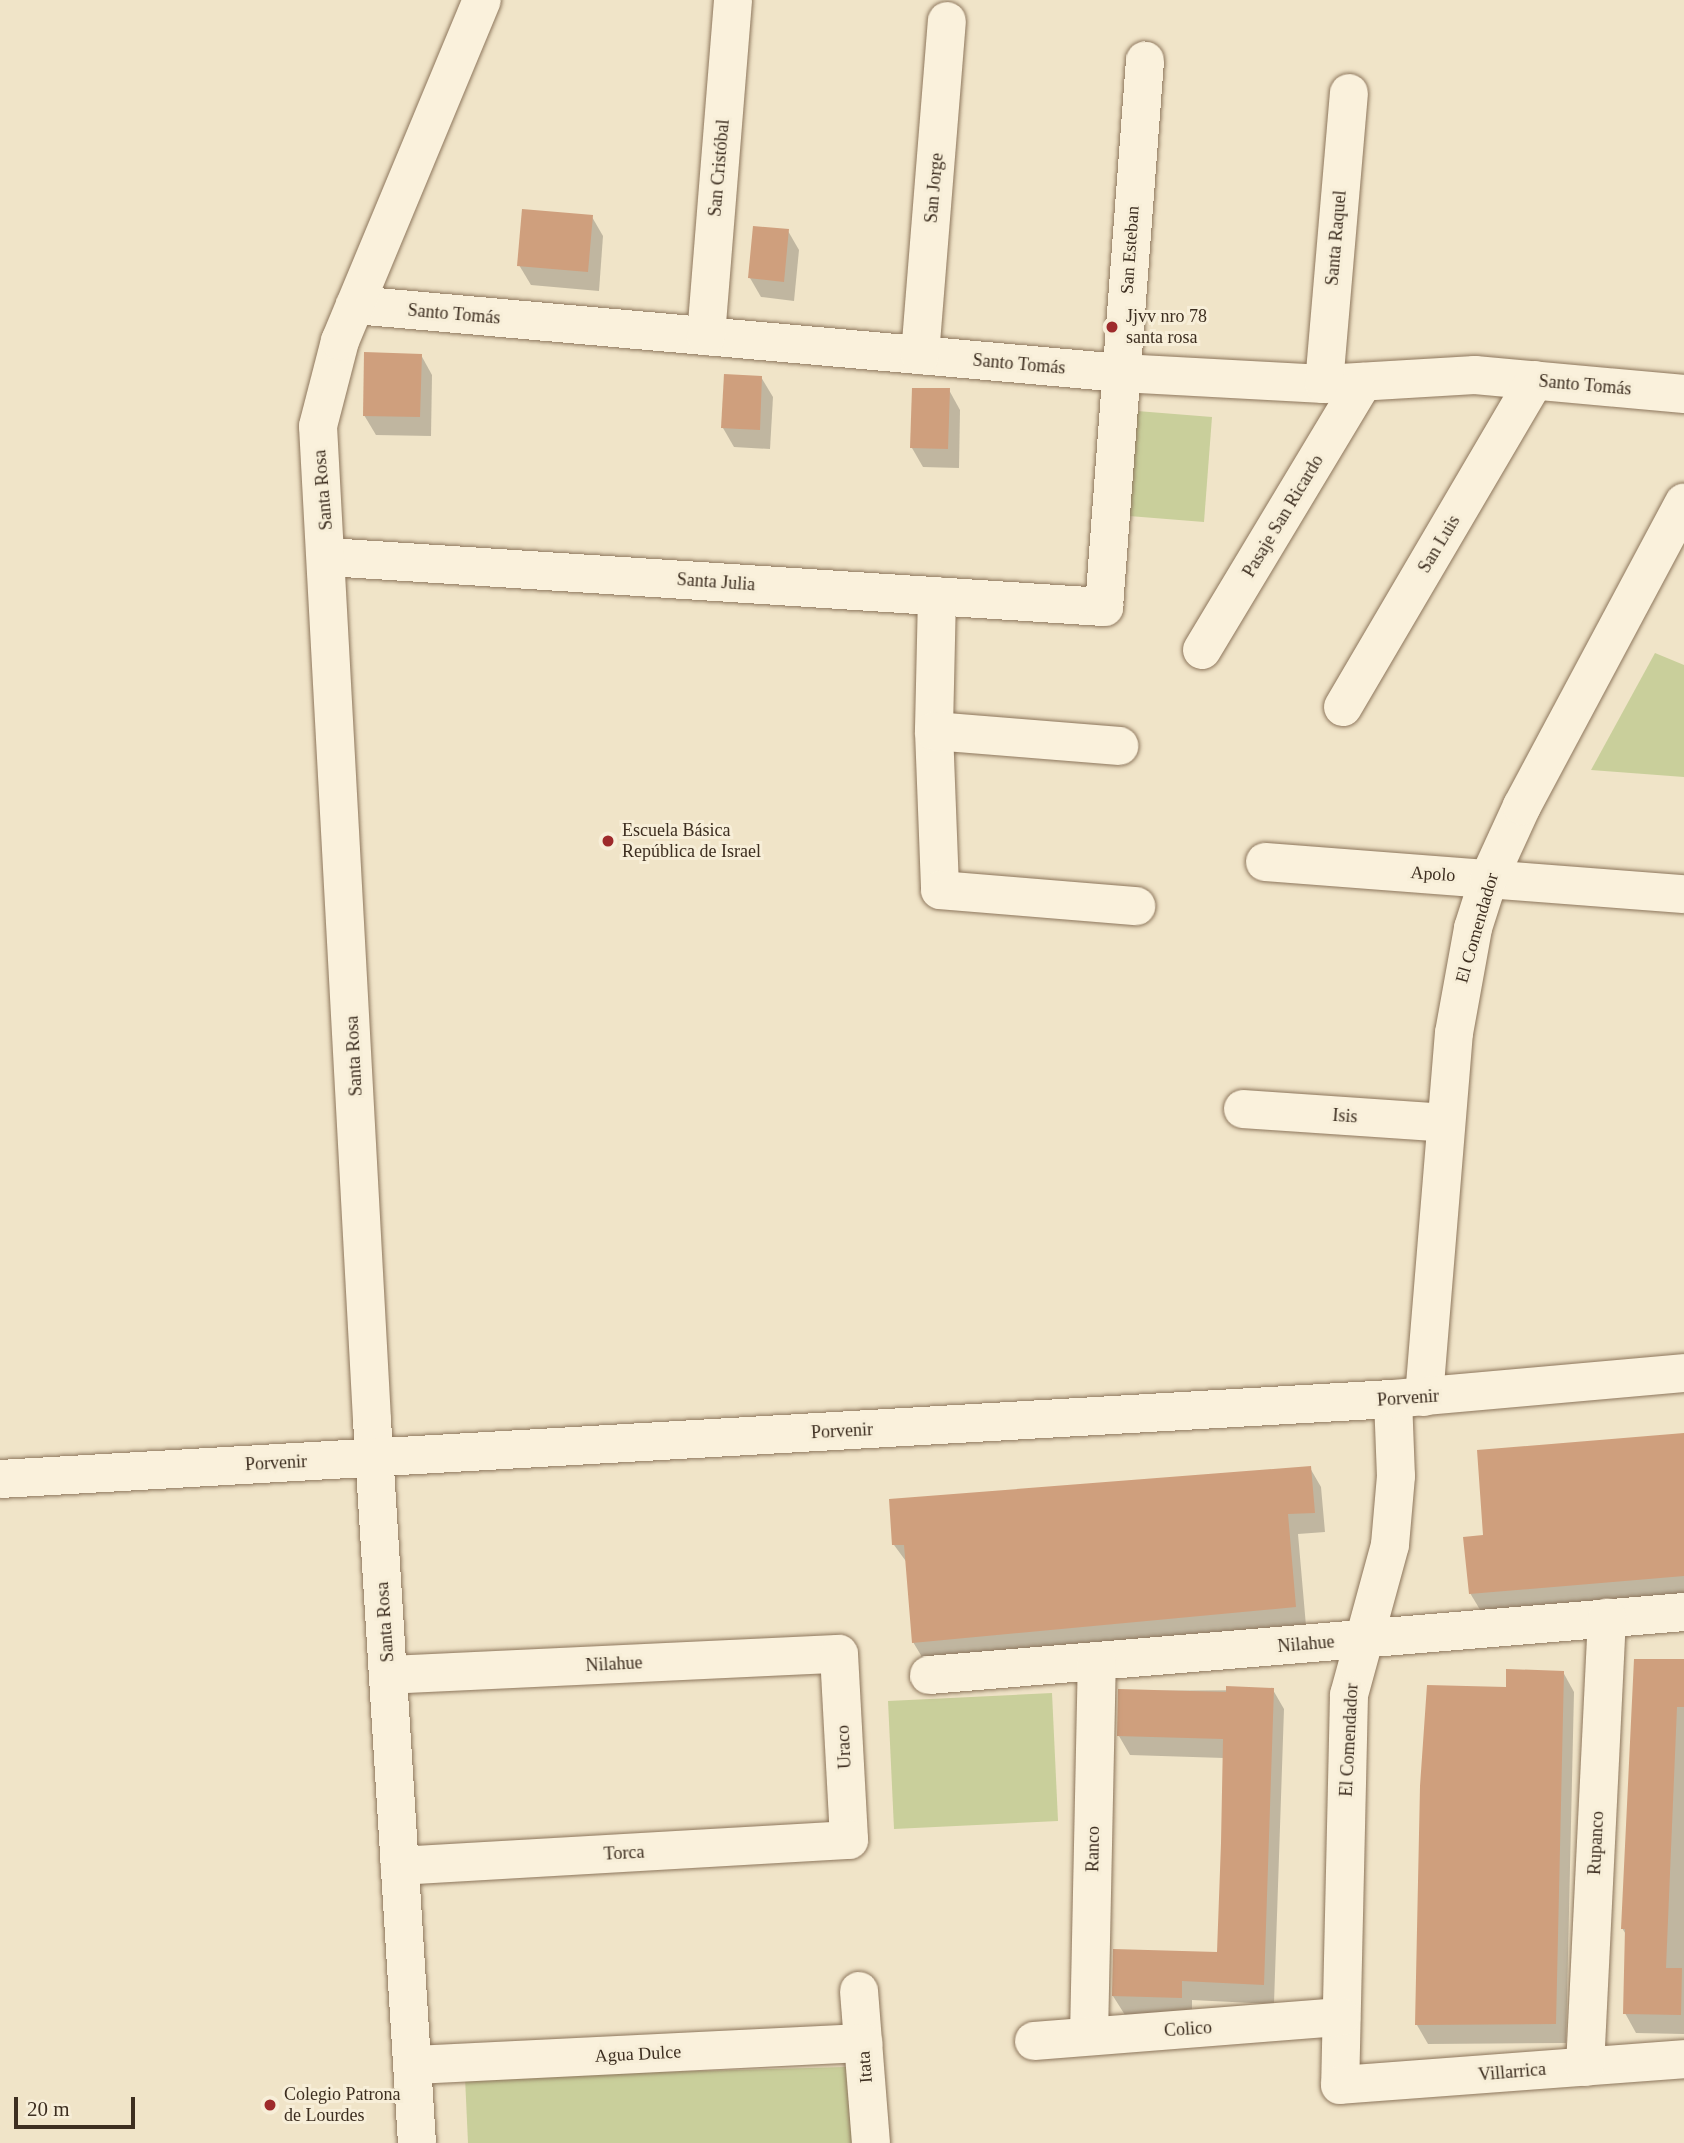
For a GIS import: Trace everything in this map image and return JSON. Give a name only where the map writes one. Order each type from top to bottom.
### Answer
[{"type":"street","name":"Santa Rosa","points":[[417,2143],[374,1458],[328,557],[318,426],[330,372],[355,305],[481,0]]},
{"type":"street","name":"San Cristóbal","points":[[706,336],[733,0]]},
{"type":"street","name":"San Jorge","points":[[920,355],[947,21]]},
{"type":"street","name":"San Esteban","points":[[1104,607],[1145,61]]},
{"type":"street","name":"Santa Raquel","points":[[1324,384],[1349,93]]},
{"type":"street","name":"Santo Tomás","points":[[355,305],[1121,373],[1324,384],[1475,375],[1684,394]]},
{"type":"street","name":"San Luis","points":[[1343,707],[1535,380]]},
{"type":"street","name":"Pasaje San Ricardo","points":[[1202,650],[1363,382]]},
{"type":"street","name":"El Comendador","points":[[1340,2085],[1347,1720],[1353,1673],[1384,1575],[1394,1517],[1446,1123],[1460,980],[1489,877],[1522,807],[1684,503]]},
{"type":"street","name":"Santa Julia","points":[[328,557],[1104,607]]},
{"type":"street","points":[[937,596],[934,732],[940,890],[1136,906]]},
{"type":"street","points":[[934,732],[1119,746]]},
{"type":"street","name":"Apolo","points":[[1265,862],[1489,877],[1684,894]]},
{"type":"street","name":"Isis","points":[[1243,1109],[1446,1123]]},
{"type":"street","name":"Porvenir","points":[[0,1479],[1408,1398],[1684,1373]]},
{"type":"street","name":"Nilahue","points":[[929,1675],[1684,1612]]},
{"type":"street","name":"Rupanco","points":[[1585,2067],[1607,1618]]},
{"type":"street","name":"Nilahue","points":[[388,1675],[839,1654]]},
{"type":"street","name":"Uraco","points":[[839,1654],[849,1840]]},
{"type":"street","name":"Ranco","points":[[1089,2036],[1097,1661]]},
{"type":"street","name":"Torca","points":[[400,1866],[849,1840]]},
{"type":"street","name":"Itata","points":[[859,1991],[872,2143]]},
{"type":"street","name":"Colico","points":[[1034,2041],[1341,2017]]},
{"type":"street","name":"Agua Dulce","points":[[413,2065],[863,2043]]},
{"type":"street","name":"Villarrica","points":[[1340,2085],[1684,2059]]},
{"type":"green space","points":[[1137,411],[1212,417],[1204,522],[1129,516]]},
{"type":"green space","points":[[1655,653],[1684,665],[1684,777],[1591,770]]},
{"type":"green space","points":[[1052,1693],[1058,1821],[894,1829],[888,1701]]},
{"type":"green space","points":[[846,2067],[852,2143],[468,2143],[465,2077]]},
{"type":"building","points":[[522,209],[593,215],[588,272],[517,266]]},
{"type":"building","points":[[753,226],[789,229],[784,282],[748,278]]},
{"type":"building","points":[[364,352],[422,354],[420,417],[363,416]]},
{"type":"building","points":[[724,374],[762,376],[760,430],[721,428]]},
{"type":"building","points":[[912,388],[950,388],[948,449],[910,448]]},
{"type":"building","points":[[1684,1433],[1684,1576],[1469,1594],[1463,1537],[1483,1535],[1477,1450]]},
{"type":"building","points":[[1311,1466],[1315,1513],[1288,1514],[1296,1607],[912,1643],[904,1545],[892,1545],[889,1499]]},
{"type":"building","points":[[1634,1659],[1684,1659],[1684,1707],[1677,1707],[1666,1968],[1682,1968],[1681,2015],[1623,2014],[1625,1929],[1621,1929]]},
{"type":"building","points":[[1506,1669],[1564,1671],[1556,2024],[1415,2025],[1420,1786],[1427,1685],[1506,1687]]},
{"type":"building","points":[[1226,1686],[1274,1688],[1264,1985],[1182,1981],[1182,1998],[1112,1996],[1113,1949],[1217,1952],[1221,1843],[1223,1739],[1117,1736],[1118,1689],[1226,1692]]},
{"type":"place","name":"Jjvv nro 78 santa rosa","points":[[1112,327]]},
{"type":"place","name":"Escuela Básica República de Israel","points":[[608,841]]},
{"type":"place","name":"Colegio Patrona de Lourdes","points":[[270,2105]]}]
